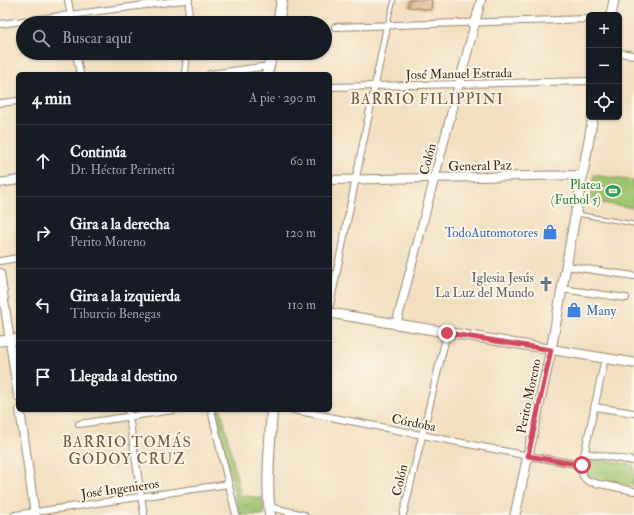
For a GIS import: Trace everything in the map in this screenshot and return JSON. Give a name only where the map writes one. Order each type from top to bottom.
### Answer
[{"type":"main road","points":[[279,16],[282,0]]},
{"type":"main road","points":[[612,12],[614,0]]},
{"type":"main road","points":[[268,70],[270,60]]},
{"type":"main road","name":"Perito Moreno","points":[[515,515],[551,350],[591,120]]},
{"type":"main road","points":[[332,314],[634,363]]},
{"type":"main road","points":[[0,341],[14,339]]},
{"type":"main road","points":[[269,511],[269,456],[272,412]]},
{"type":"street","points":[[68,0],[71,15]]},
{"type":"street","points":[[63,16],[184,0]]},
{"type":"street","points":[[188,16],[189,0]]},
{"type":"street","name":"Colón","points":[[396,325],[481,0]]},
{"type":"street","points":[[335,27],[586,19]]},
{"type":"street","points":[[0,24],[16,22]]},
{"type":"street","points":[[332,295],[387,26]]},
{"type":"street","points":[[622,53],[634,55]]},
{"type":"street","points":[[77,60],[80,72]]},
{"type":"street","points":[[186,60],[186,72]]},
{"type":"street","points":[[239,72],[268,70]]},
{"type":"street","name":"José Manuel Estrada","points":[[332,87],[586,81]]},
{"type":"street","points":[[0,103],[16,101]]},
{"type":"street","name":"General Paz","points":[[332,180],[582,175]]},
{"type":"street","points":[[0,183],[16,180]]},
{"type":"street","points":[[0,261],[16,258]]},
{"type":"street","points":[[566,266],[634,276]]},
{"type":"street","points":[[0,273],[14,339],[16,368]]},
{"type":"street","points":[[562,289],[626,298]]},
{"type":"street","name":"Colón","points":[[403,515],[447,333]]},
{"type":"street","points":[[605,358],[582,465],[582,476],[590,482],[634,491]]},
{"type":"street","points":[[595,407],[634,413]]},
{"type":"street","points":[[20,412],[35,514]]},
{"type":"street","points":[[79,424],[129,413],[144,412]]},
{"type":"street","points":[[211,412],[236,515]]},
{"type":"street","name":"Córdoba","points":[[304,412],[422,436],[582,465]]},
{"type":"street","points":[[129,413],[144,515]]},
{"type":"street","points":[[585,453],[634,461]]},
{"type":"street","name":"José Ingenieros","points":[[15,515],[35,514],[141,496],[229,484]]},
{"type":"street","points":[[269,511],[304,515]]},
{"type":"lane","points":[[387,26],[394,0]]},
{"type":"lane","points":[[575,214],[634,224]]},
{"type":"green space","name":"Platea (Futbol 5)","points":[[594,175],[634,181],[634,208],[590,201]]},
{"type":"green space","points":[[215,412],[221,412],[241,495],[262,498],[264,515],[240,515]]},
{"type":"green space","points":[[591,458],[634,465],[634,486],[588,476],[585,472],[587,461]]},
{"type":"building","points":[[409,0],[432,0],[431,10],[408,7]]},
{"type":"place","name":"Platea (Futbol 5)","points":[[613,191]]},
{"type":"place","name":"TodoAutomotores","points":[[550,232]]},
{"type":"place","name":"Iglesia Jesús La Luz del Mundo","points":[[546,284]]},
{"type":"place","name":"Many","points":[[574,310]]},
{"type":"district","name":"BARRIO FILIPPINI","points":[[427,99]]},
{"type":"district","name":"BARRIO TOMÁS GODOY CRUZ","points":[[127,450]]},
{"type":"route","points":[[447,333],[551,350],[528,456],[582,465]]}]
